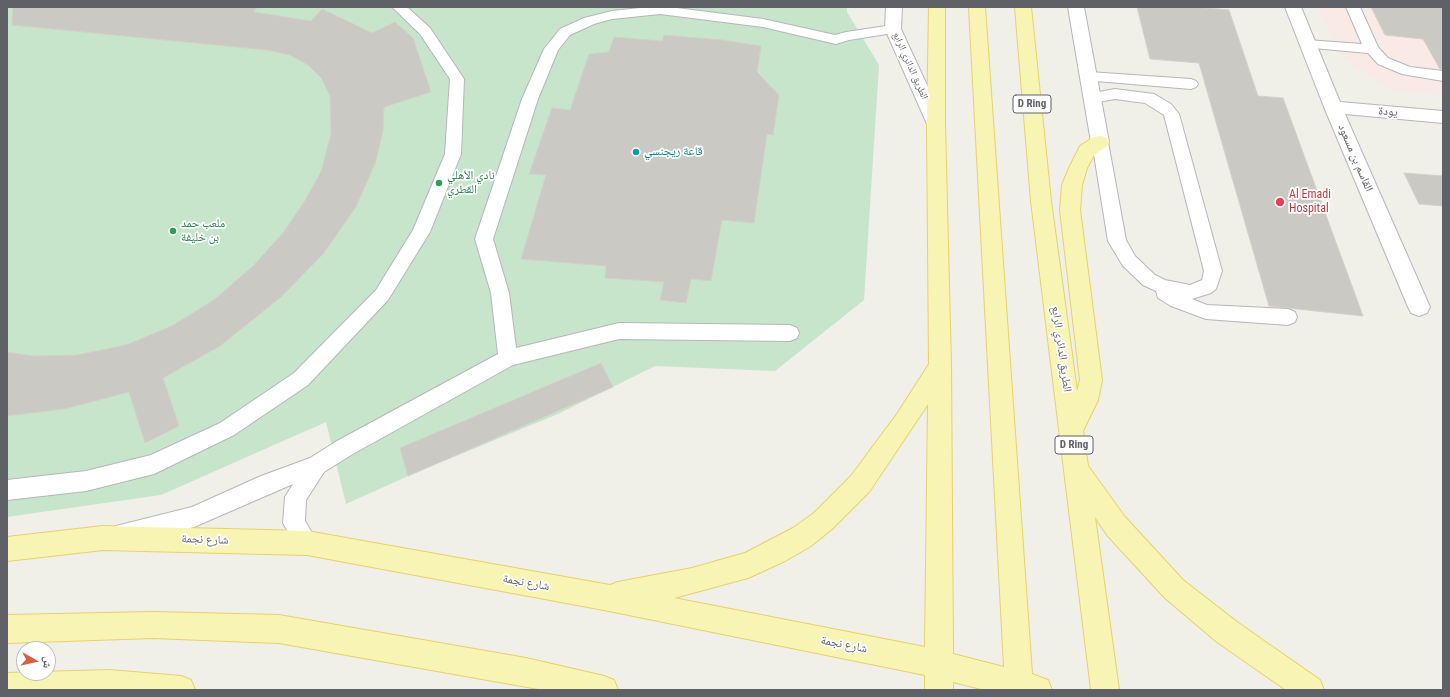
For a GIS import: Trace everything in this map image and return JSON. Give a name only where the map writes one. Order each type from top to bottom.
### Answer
[{"type":"main road","name":"الطريق الدائري الرابع","points":[[937,7],[936,124],[940,366],[939,677]]},
{"type":"main road","points":[[977,7],[1025,688]]},
{"type":"main road","name":"الطريق الدائري الرابع","points":[[1023,7],[1042,201],[1106,690]]},
{"type":"main road","points":[[1072,428],[1087,400],[1091,380],[1070,210],[1072,185],[1078,168],[1087,151],[1100,142]]},
{"type":"main road","points":[[604,597],[662,588],[728,571],[769,555],[802,537],[823,521],[860,484],[905,421],[940,366]]},
{"type":"main road","points":[[1078,472],[1116,526],[1174,589],[1227,632],[1310,690]]},
{"type":"main road","name":"شارع نجمة","points":[[7,549],[103,538],[307,543],[604,597],[939,677],[1025,688]]},
{"type":"main road","points":[[7,629],[153,625],[279,630],[526,672],[604,690]]},
{"type":"main road","points":[[939,677],[961,680],[971,690]]},
{"type":"main road","points":[[7,687],[109,684],[180,690]]},
{"type":"street","name":"الطريق الدائري الرابع","points":[[894,7],[893,29],[936,124]]},
{"type":"street","points":[[1076,7],[1100,142]]},
{"type":"street","name":"القاسم بن مسعود","points":[[1293,7],[1333,107],[1419,307]]},
{"type":"street","name":"يودة","points":[[1333,107],[1443,117]]},
{"type":"lane","points":[[7,490],[86,481],[154,464],[226,430],[301,379],[382,295],[421,232],[453,154],[457,79],[425,31],[399,7]]},
{"type":"lane","points":[[1353,7],[1372,49],[1383,61],[1400,69],[1419,74],[1443,76]]},
{"type":"lane","points":[[508,358],[500,294],[484,239],[530,99],[551,49],[565,32],[589,21],[612,15],[660,10],[763,23],[836,40],[846,36],[893,29]]},
{"type":"lane","points":[[1307,44],[1372,49]]},
{"type":"lane","points":[[1089,77],[1127,87],[1154,100],[1166,108],[1171,114],[1213,271],[1210,284],[1205,288],[1190,292],[1176,290],[1149,280]]},
{"type":"lane","points":[[1093,98],[1127,87],[1191,84]]},
{"type":"lane","points":[[1100,142],[1118,241],[1129,261],[1149,280],[1161,291],[1177,301],[1194,308],[1218,313],[1288,317]]},
{"type":"lane","points":[[103,538],[194,517],[268,483],[317,465],[344,448],[508,358],[619,330],[790,333]]},
{"type":"lane","points":[[307,543],[294,523],[296,497],[317,465]]},
{"type":"shaded area","points":[[1318,7],[1443,7],[1443,95],[1393,91],[1339,55]]},
{"type":"green space","name":"نادي الأهلي القطري","points":[[7,7],[847,7],[847,12],[879,65],[864,300],[775,371],[655,366],[558,414],[415,473],[346,504],[326,422],[161,495],[7,517]]},
{"type":"building","points":[[13,7],[257,7],[254,12],[311,21],[322,9],[372,33],[395,22],[413,38],[431,92],[384,107],[383,130],[376,161],[356,207],[323,254],[281,297],[220,346],[163,378],[179,426],[145,443],[129,392],[64,409],[7,416],[7,352],[33,356],[77,355],[126,345],[172,326],[215,299],[253,266],[283,233],[304,202],[321,172],[331,134],[330,96],[322,79],[308,65],[290,55],[267,50],[12,25]]},
{"type":"building","name":"Al Emadi Hospital","points":[[1137,7],[1195,7],[1229,10],[1258,96],[1283,98],[1363,316],[1269,306],[1199,63],[1150,59]]},
{"type":"building","points":[[1371,7],[1443,7],[1443,69],[1440,69],[1423,39],[1385,35]]},
{"type":"building","name":"قاعة ريجنسي","points":[[664,35],[722,40],[761,46],[757,72],[779,95],[773,135],[767,134],[754,223],[722,220],[711,281],[691,279],[686,303],[660,300],[664,282],[605,278],[606,266],[521,259],[546,175],[529,174],[552,108],[570,110],[589,54],[609,52],[614,37],[662,41]]},
{"type":"building","points":[[1404,173],[1443,176],[1443,206],[1419,204]]},
{"type":"building","points":[[601,363],[613,387],[408,476],[400,448]]},
{"type":"place","name":"قاعة ريجنسي","points":[[636,152]]},
{"type":"place","name":"نادي الأهلي القطري","points":[[439,183]]},
{"type":"place","name":"Al Emadi Hospital","points":[[1280,202]]},
{"type":"place","name":"ملعب حمد بن خليفة","points":[[173,231]]}]
